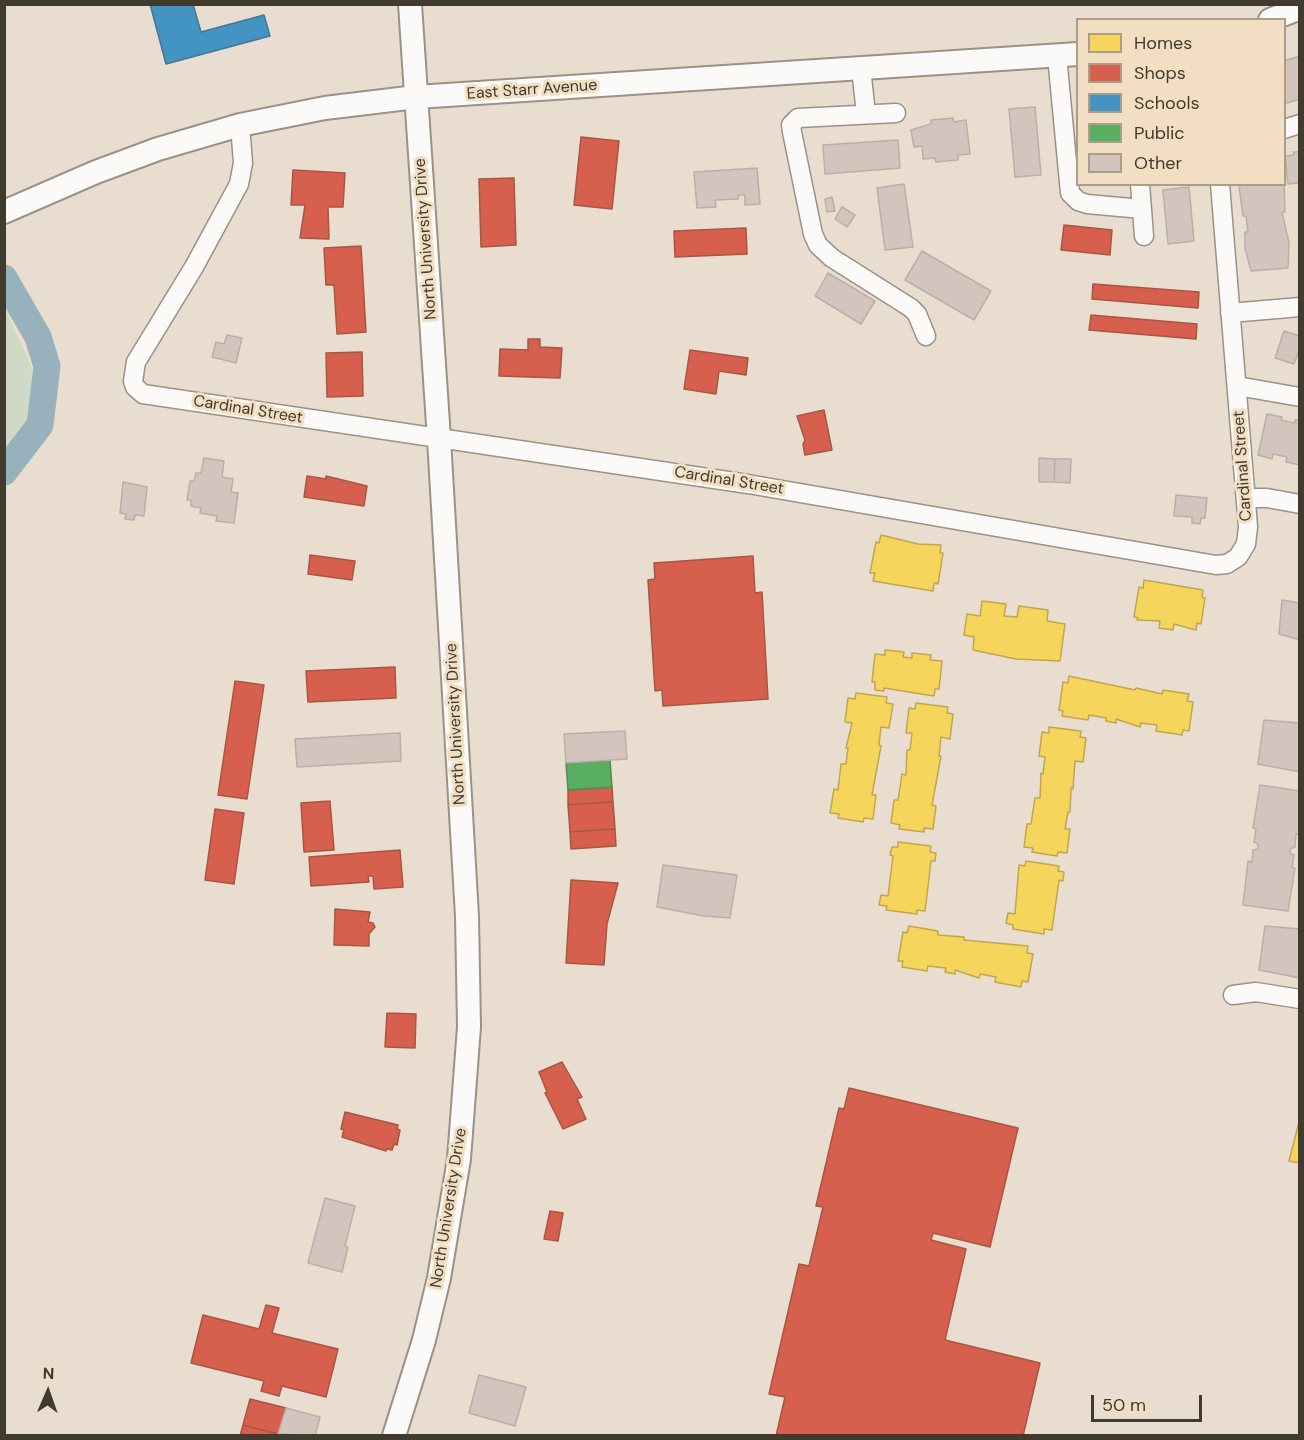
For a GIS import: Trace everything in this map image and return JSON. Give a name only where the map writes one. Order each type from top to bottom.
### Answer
[{"type":"main road","name":"North University Drive","points":[[394,1436],[424,1340],[439,1278],[459,1159],[468,1068],[467,916],[439,439],[410,4]]},
{"type":"main road","points":[[1275,18],[1299,8]]},
{"type":"main road","name":"East Starr Avenue","points":[[4,212],[158,148],[240,125],[314,110],[416,97],[1067,55]]},
{"type":"street","points":[[1067,55],[1071,193],[1078,201],[1088,204],[1142,209]]},
{"type":"street","points":[[861,69],[866,114]]},
{"type":"street","points":[[896,112],[798,118],[791,125],[813,234],[818,245],[832,258],[911,308],[917,314],[926,336]]},
{"type":"street","name":"Cardinal Street","points":[[240,125],[243,163],[239,184],[195,267],[136,362],[133,375],[135,387],[143,394],[757,485],[1216,565],[1232,562],[1246,544],[1246,498],[1220,186]]},
{"type":"street","points":[[1140,186],[1144,236]]},
{"type":"street","points":[[1230,313],[1299,307]]},
{"type":"street","points":[[1237,386],[1299,398]]},
{"type":"street","points":[[1246,498],[1267,498],[1299,504]]},
{"type":"street","points":[[1233,995],[1256,992],[1299,999]]},
{"type":"green space","points":[[5,309],[32,368],[30,414],[26,432],[5,460]]},
{"type":"building: Homes","points":[[881,535],[918,544],[941,545],[940,553],[943,553],[938,584],[934,583],[933,591],[873,581],[875,573],[870,573],[876,542],[879,543]]},
{"type":"building: Homes","points":[[1144,580],[1203,590],[1202,597],[1205,598],[1201,624],[1197,623],[1196,630],[1174,624],[1173,630],[1159,628],[1160,621],[1137,620],[1138,618],[1134,617],[1139,587],[1143,588]]},
{"type":"building: Homes","points":[[982,601],[1006,604],[1004,616],[1017,617],[1019,606],[1048,610],[1047,621],[1065,624],[1060,661],[1016,659],[973,650],[974,637],[964,635],[967,614],[980,616]]},
{"type":"building: Homes","points":[[885,650],[904,652],[903,657],[912,658],[912,653],[931,655],[930,660],[942,661],[939,689],[935,689],[934,696],[884,688],[884,691],[875,690],[875,682],[872,682],[875,654],[885,655]]},
{"type":"building: Homes","points":[[1069,676],[1135,690],[1136,688],[1162,694],[1163,690],[1189,694],[1187,701],[1193,702],[1189,731],[1183,730],[1182,735],[1156,731],[1157,725],[1141,723],[1140,727],[1116,719],[1116,723],[1106,721],[1106,718],[1089,715],[1088,720],[1062,716],[1063,711],[1059,710],[1063,682],[1068,683]]},
{"type":"building: Homes","points":[[856,693],[887,697],[886,703],[893,704],[889,728],[881,727],[879,745],[881,746],[872,795],[876,795],[873,819],[864,818],[863,822],[838,818],[839,814],[830,813],[834,789],[838,790],[841,764],[846,764],[848,748],[846,748],[852,723],[845,722],[848,698],[855,699]]},
{"type":"building: Homes","points":[[916,703],[948,707],[947,713],[953,714],[950,739],[941,737],[939,756],[941,756],[932,805],[936,806],[933,829],[924,828],[924,832],[899,829],[900,825],[891,823],[894,800],[898,800],[902,774],[906,775],[907,750],[910,750],[912,733],[906,733],[909,708],[915,709]]},
{"type":"building: Homes","points":[[1049,727],[1081,731],[1080,737],[1086,738],[1083,762],[1075,761],[1070,812],[1068,812],[1065,829],[1070,829],[1067,853],[1058,852],[1057,856],[1032,852],[1033,848],[1024,847],[1027,824],[1031,824],[1035,798],[1040,798],[1041,773],[1043,774],[1045,757],[1039,756],[1042,732],[1049,733]]},
{"type":"building: Homes","points":[[898,842],[931,846],[930,852],[936,853],[935,861],[931,861],[925,911],[917,910],[917,914],[886,910],[887,906],[879,905],[881,895],[888,896],[893,856],[890,855],[892,847],[898,847]]},
{"type":"building: Homes","points":[[1026,861],[1059,866],[1058,871],[1064,872],[1063,881],[1059,880],[1052,930],[1044,929],[1044,934],[1013,929],[1013,925],[1006,923],[1008,913],[1015,914],[1019,865],[1025,866]]},
{"type":"building: Homes","points":[[909,926],[938,931],[938,935],[964,937],[964,940],[1028,946],[1027,953],[1033,954],[1028,982],[1022,981],[1021,987],[995,982],[996,977],[980,974],[979,978],[955,970],[955,974],[945,972],[946,968],[928,966],[927,971],[902,967],[903,961],[898,961],[903,932],[907,933]]},
{"type":"building: Homes","points":[[1300,1118],[1300,1163],[1289,1161]]},
{"type":"building: Shops","points":[[581,137],[619,141],[612,209],[574,205]]},
{"type":"building: Shops","points":[[293,170],[345,173],[343,207],[328,207],[329,239],[300,238],[305,205],[291,205]]},
{"type":"building: Shops","points":[[514,178],[516,245],[481,247],[479,179]]},
{"type":"building: Shops","points":[[1064,225],[1112,230],[1110,255],[1061,250]]},
{"type":"building: Shops","points":[[746,228],[747,254],[675,257],[674,231]]},
{"type":"building: Shops","points":[[361,246],[366,332],[337,334],[334,285],[326,285],[324,248]]},
{"type":"building: Shops","points":[[1093,284],[1199,292],[1198,308],[1092,299]]},
{"type":"building: Shops","points":[[1091,315],[1197,324],[1196,339],[1089,330]]},
{"type":"building: Shops","points":[[528,339],[540,339],[540,347],[562,348],[560,378],[499,376],[500,349],[528,350]]},
{"type":"building: Shops","points":[[690,350],[748,358],[746,375],[719,371],[716,394],[684,389]]},
{"type":"building: Shops","points":[[362,352],[363,396],[327,397],[326,353]]},
{"type":"building: Shops","points":[[824,410],[832,450],[805,455],[803,444],[805,440],[797,416]]},
{"type":"building: Shops","points":[[307,476],[326,479],[326,476],[367,486],[364,506],[304,497]]},
{"type":"building: Shops","points":[[310,555],[355,561],[352,580],[308,574]]},
{"type":"building: Shops","points":[[753,556],[755,593],[762,592],[768,699],[663,706],[662,690],[655,691],[648,580],[655,579],[654,563]]},
{"type":"building: Shops","points":[[395,667],[396,698],[308,702],[306,671]]},
{"type":"building: Shops","points":[[235,681],[264,685],[247,799],[218,795]]},
{"type":"building: Shops","points":[[612,787],[613,802],[568,805],[568,790]]},
{"type":"building: Shops","points":[[330,801],[334,850],[304,852],[301,803]]},
{"type":"building: Shops","points":[[613,802],[615,829],[570,832],[568,805]]},
{"type":"building: Shops","points":[[215,809],[244,813],[234,884],[205,880]]},
{"type":"building: Shops","points":[[615,829],[616,846],[571,849],[570,832]]},
{"type":"building: Shops","points":[[400,850],[403,887],[374,889],[373,876],[368,876],[369,882],[311,886],[309,857]]},
{"type":"building: Shops","points":[[571,880],[618,883],[607,924],[604,965],[566,963]]},
{"type":"building: Shops","points":[[335,909],[370,912],[368,922],[373,923],[375,927],[369,934],[369,946],[334,945]]},
{"type":"building: Shops","points":[[387,1013],[416,1014],[415,1048],[385,1047]]},
{"type":"building: Shops","points":[[562,1062],[582,1097],[577,1099],[586,1119],[563,1129],[545,1093],[547,1092],[539,1072]]},
{"type":"building: Shops","points":[[849,1088],[1018,1128],[990,1247],[933,1233],[931,1240],[966,1249],[945,1340],[1040,1363],[1023,1436],[776,1436],[785,1397],[769,1394],[799,1264],[809,1266],[823,1207],[816,1206],[839,1108],[844,1109]]},
{"type":"building: Shops","points":[[345,1112],[398,1125],[397,1129],[400,1130],[397,1145],[394,1144],[392,1150],[387,1149],[386,1151],[342,1137],[344,1130],[341,1129]]},
{"type":"building: Shops","points":[[550,1211],[563,1213],[558,1241],[544,1239]]},
{"type":"building: Shops","points":[[266,1305],[279,1308],[272,1333],[338,1349],[326,1397],[282,1386],[279,1396],[261,1391],[264,1381],[191,1363],[203,1315],[259,1329]]},
{"type":"building: Shops","points":[[250,1399],[286,1408],[278,1434],[243,1425]]},
{"type":"building: Shops","points":[[243,1425],[278,1434],[278,1436],[240,1436]]},
{"type":"building: Schools","points":[[150,4],[193,4],[201,32],[264,15],[270,36],[166,64]]},
{"type":"building: Public","points":[[610,760],[612,787],[568,790],[566,763]]},
{"type":"building: Other","points":[[1300,56],[1300,99],[1287,103],[1286,102],[1286,60]]},
{"type":"building: Other","points":[[1035,107],[1041,175],[1015,177],[1009,109]]},
{"type":"building: Other","points":[[953,118],[954,122],[966,120],[970,154],[958,155],[958,160],[936,162],[935,158],[923,159],[922,146],[914,147],[911,130],[931,124],[931,120]]},
{"type":"building: Other","points":[[898,140],[900,168],[825,174],[823,145]]},
{"type":"building: Other","points":[[1293,152],[1300,152],[1300,187],[1298,183],[1288,184],[1286,156],[1294,155]]},
{"type":"building: Other","points":[[757,168],[760,204],[745,205],[745,195],[738,195],[738,199],[715,200],[716,207],[697,208],[694,172]]},
{"type":"building: Other","points":[[904,184],[913,247],[885,250],[877,188]]},
{"type":"building: Other","points":[[1284,186],[1285,212],[1282,212],[1289,243],[1288,268],[1251,271],[1245,248],[1245,232],[1248,232],[1246,216],[1243,216],[1239,187]]},
{"type":"building: Other","points":[[1189,187],[1194,241],[1168,244],[1163,190]]},
{"type":"building: Other","points":[[832,197],[835,211],[827,212],[825,199]]},
{"type":"building: Other","points":[[842,207],[855,215],[847,227],[835,219]]},
{"type":"building: Other","points":[[922,251],[991,291],[974,320],[905,280]]},
{"type":"building: Other","points":[[828,273],[875,301],[861,324],[815,296]]},
{"type":"building: Other","points":[[1284,331],[1300,336],[1300,349],[1294,364],[1275,358]]},
{"type":"building: Other","points":[[227,335],[242,338],[236,363],[212,357],[216,342],[224,344]]},
{"type":"building: Other","points":[[1267,414],[1295,423],[1295,420],[1300,421],[1300,465],[1286,462],[1287,457],[1273,454],[1272,459],[1258,455]]},
{"type":"building: Other","points":[[204,458],[224,461],[222,477],[233,479],[231,492],[238,493],[234,523],[216,521],[217,516],[200,513],[201,508],[191,506],[191,500],[187,500],[190,481],[194,481],[196,473],[201,473]]},
{"type":"building: Other","points":[[1039,458],[1055,459],[1054,482],[1039,482]]},
{"type":"building: Other","points":[[1055,459],[1071,459],[1070,483],[1054,482]]},
{"type":"building: Other","points":[[123,482],[147,487],[144,516],[135,515],[134,520],[125,519],[126,514],[120,513]]},
{"type":"building: Other","points":[[1176,495],[1207,498],[1205,518],[1201,518],[1200,524],[1192,523],[1192,517],[1174,516]]},
{"type":"building: Other","points":[[1282,600],[1300,603],[1300,640],[1279,634]]},
{"type":"building: Other","points":[[1264,720],[1300,723],[1300,772],[1258,764]]},
{"type":"building: Other","points":[[625,731],[627,759],[566,763],[564,734]]},
{"type":"building: Other","points":[[400,733],[401,761],[297,767],[295,739]]},
{"type":"building: Other","points":[[1260,785],[1300,791],[1300,835],[1296,834],[1295,847],[1290,849],[1290,853],[1294,855],[1292,868],[1295,868],[1288,911],[1243,905],[1248,861],[1252,862],[1253,850],[1258,849],[1258,844],[1254,842],[1256,829],[1253,828]]},
{"type":"building: Other","points":[[663,865],[737,875],[730,918],[704,916],[657,907]]},
{"type":"building: Other","points":[[1265,926],[1300,929],[1300,978],[1259,970]]},
{"type":"building: Other","points":[[325,1198],[355,1206],[345,1246],[348,1247],[342,1272],[308,1263]]},
{"type":"building: Other","points":[[479,1375],[526,1387],[515,1426],[469,1413]]},
{"type":"building: Other","points":[[286,1408],[320,1417],[315,1436],[278,1434]]},
{"type":"waterway","points":[[4,278],[38,337],[47,366],[40,425],[4,472]]}]
